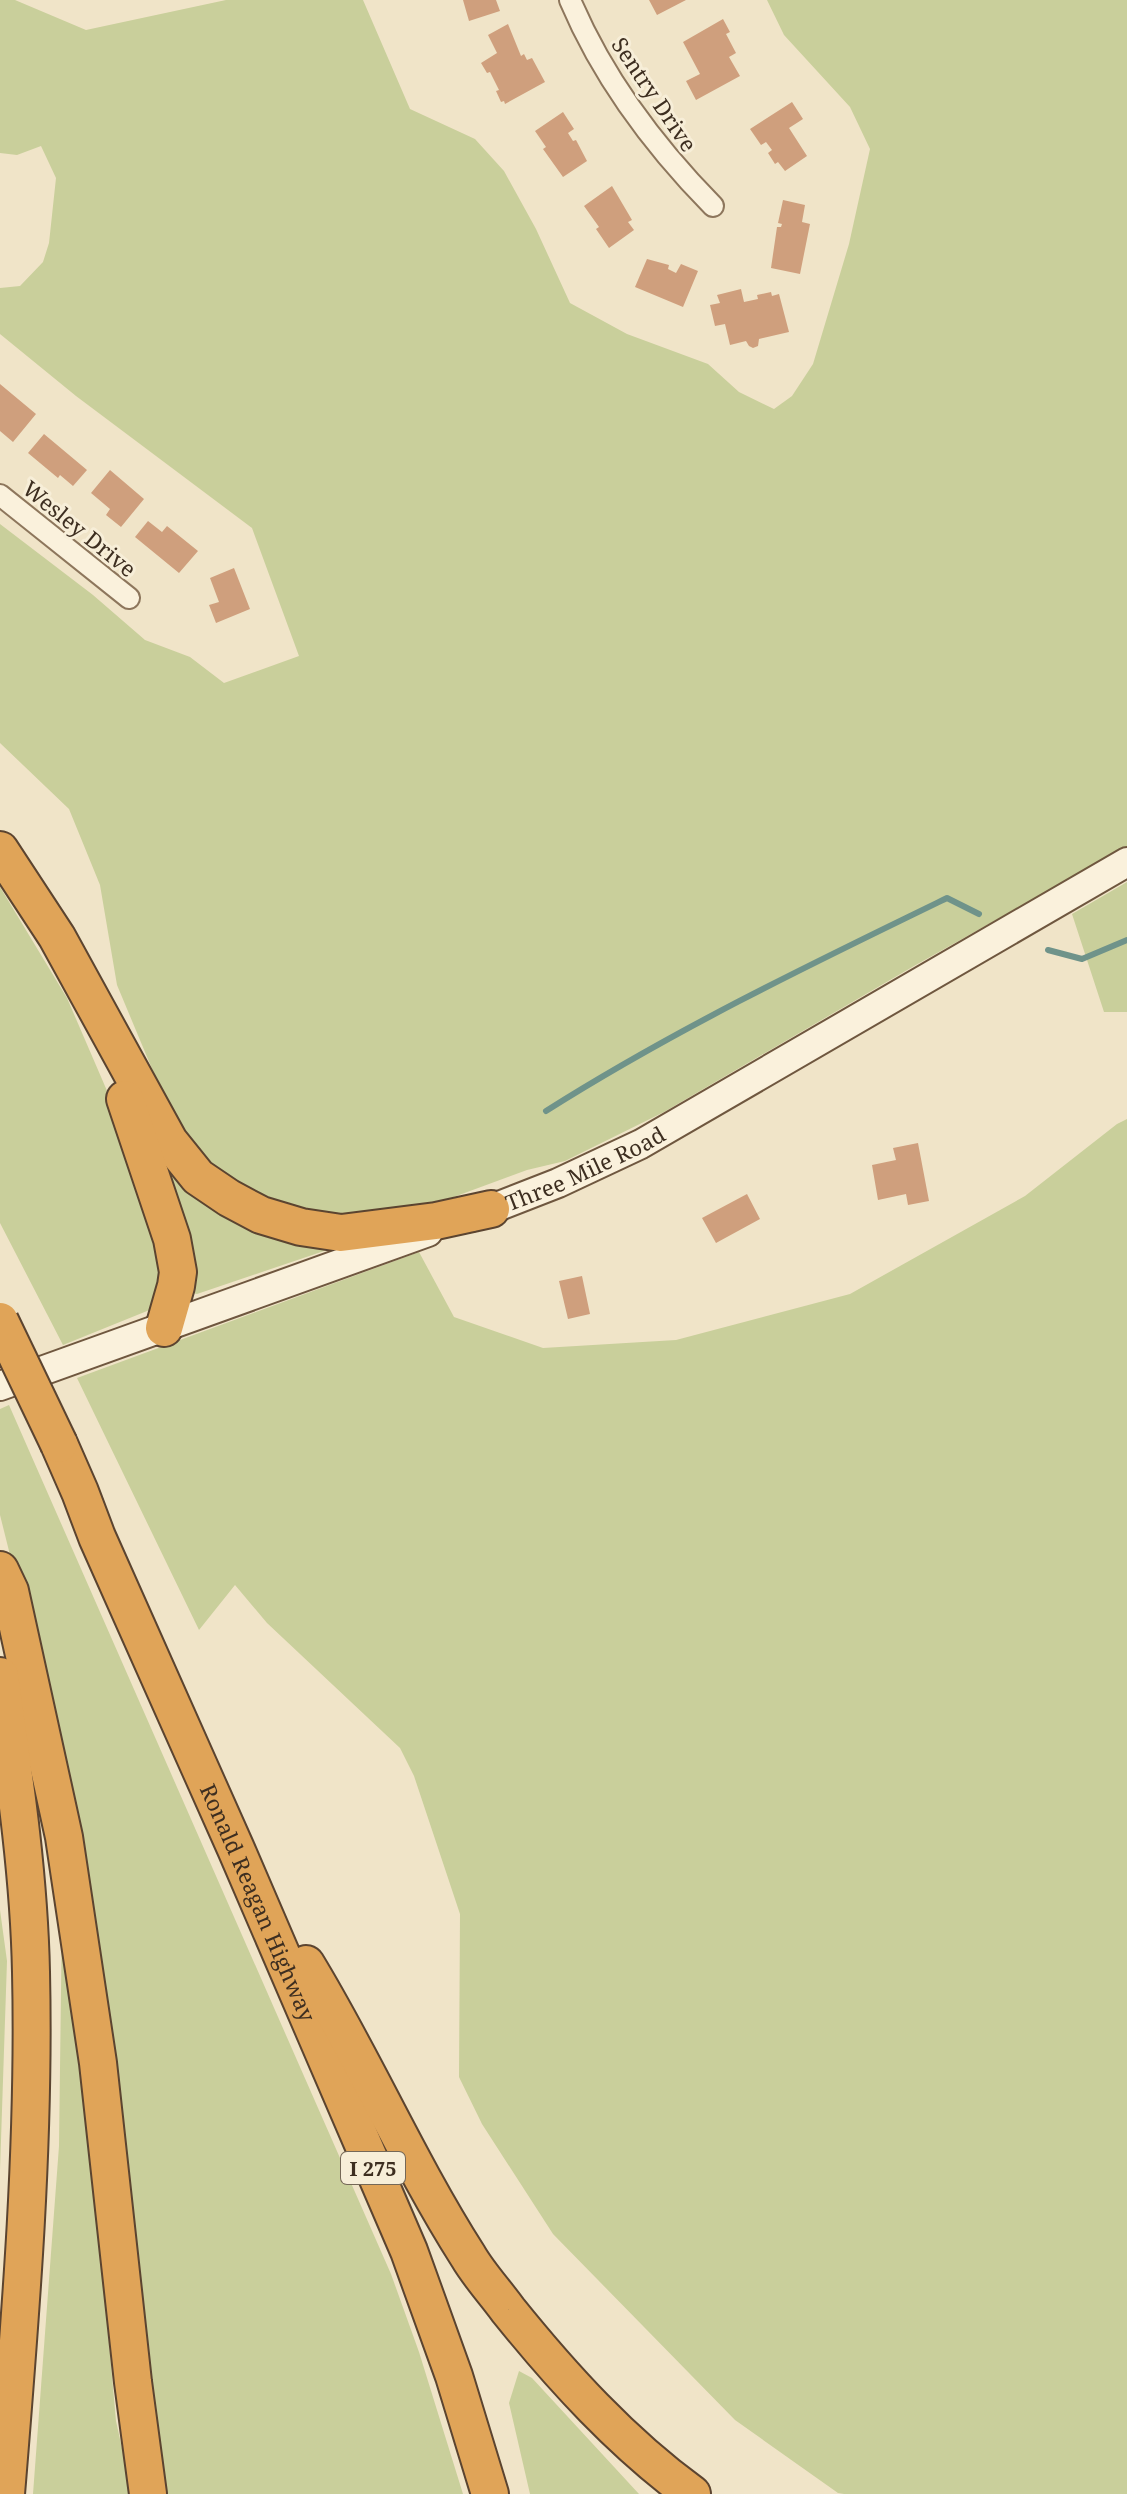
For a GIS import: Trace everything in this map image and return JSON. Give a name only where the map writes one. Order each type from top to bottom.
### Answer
[{"type":"highway","points":[[0,850],[57,937],[169,1141],[198,1177],[261,1215],[301,1227],[341,1233],[421,1223],[491,1209]]},
{"type":"highway","points":[[102,1021],[114,1068],[172,1239],[178,1272],[164,1328]]},
{"type":"highway","name":"Ronald Reagan Highway","points":[[0,1321],[59,1444],[409,2251],[454,2376],[490,2494]]},
{"type":"highway","points":[[0,1570],[10,1591],[66,1852],[98,2063],[148,2494]]},
{"type":"highway","points":[[0,1676],[20,1817],[31,1972],[29,2162],[6,2494]]},
{"type":"highway","points":[[236,1849],[343,2025],[440,2212],[470,2261],[565,2378],[646,2456],[692,2494]]},
{"type":"highway","points":[[0,2356],[25,2220]]},
{"type":"street","name":"Sentry Drive","points":[[570,0],[581,25],[637,118],[674,167],[713,206]]},
{"type":"street","name":"Wesley Drive","points":[[0,495],[129,598]]},
{"type":"street","name":"Three Mile Road","points":[[0,1386],[558,1183],[641,1144],[1127,862]]},
{"type":"green space","points":[[0,0],[15,0],[86,30],[226,0],[363,0],[410,109],[475,139],[504,171],[536,229],[570,303],[627,334],[708,364],[739,392],[774,409],[792,396],[813,364],[849,244],[870,149],[850,107],[784,35],[767,0],[1127,0],[1127,846],[664,1112],[565,1161],[527,1170],[451,1198],[376,1213],[311,1216],[223,1176],[173,1119],[117,985],[100,885],[69,809],[0,743],[0,524],[93,595],[145,640],[190,657],[224,683],[299,656],[252,528],[76,396],[0,334],[0,288],[20,286],[43,262],[49,243],[56,178],[41,146],[17,155],[0,153]]},
{"type":"green space","points":[[1127,882],[1127,1012],[1104,1012],[1072,914]]},
{"type":"green space","points":[[0,887],[67,998],[114,1107],[164,1252],[164,1289],[152,1309],[63,1345],[0,1223]]},
{"type":"green space","points":[[1127,1119],[1127,2494],[838,2493],[735,2420],[553,2234],[482,2124],[459,2077],[460,1914],[414,1776],[400,1748],[267,1623],[235,1585],[199,1630],[77,1378],[419,1252],[454,1317],[543,1348],[676,1340],[850,1294],[1025,1196]]},
{"type":"green space","points":[[155,1135],[330,1249],[197,1294],[192,1293]]},
{"type":"green space","points":[[9,1405],[391,2274],[463,2494],[161,2494],[27,1623],[0,1515],[0,1409]]},
{"type":"green space","points":[[0,1910],[7,1961],[0,2170]]},
{"type":"green space","points":[[62,1914],[86,2084],[116,2421],[132,2494],[33,2494],[59,2146]]},
{"type":"green space","points":[[519,2371],[532,2378],[639,2494],[530,2494],[509,2403]]},
{"type":"building","points":[[463,0],[496,0],[500,11],[469,21]]},
{"type":"building","points":[[649,0],[686,0],[657,15]]},
{"type":"building","points":[[723,19],[730,32],[726,34],[736,53],[729,57],[740,76],[696,100],[686,81],[700,74],[683,42]]},
{"type":"building","points":[[508,24],[521,56],[524,54],[527,60],[532,58],[545,82],[505,104],[501,102],[490,72],[487,73],[481,63],[497,53],[488,35]]},
{"type":"building","points":[[792,102],[803,119],[789,128],[807,156],[785,171],[778,162],[775,164],[768,153],[772,150],[766,142],[761,145],[750,129]]},
{"type":"building","points":[[563,112],[574,129],[568,133],[573,141],[576,140],[587,161],[563,177],[543,149],[546,147],[535,131]]},
{"type":"building","points":[[612,186],[632,220],[628,222],[634,230],[609,248],[584,206]]},
{"type":"building","points":[[783,200],[805,205],[802,222],[810,224],[800,274],[771,268],[777,227],[782,224],[778,223]]},
{"type":"building","points":[[647,259],[669,265],[668,269],[676,273],[681,264],[698,271],[683,307],[635,287]]},
{"type":"building","points":[[741,289],[744,302],[758,299],[757,295],[779,294],[789,332],[759,339],[758,346],[753,348],[746,341],[730,345],[725,324],[715,326],[710,305],[720,303],[717,295]]},
{"type":"building","points":[[0,384],[36,414],[13,442],[0,431]]},
{"type":"building","points":[[44,434],[87,470],[73,486],[60,475],[58,478],[28,453]]},
{"type":"building","points":[[110,470],[144,499],[121,527],[106,515],[110,509],[91,493]]},
{"type":"building","points":[[148,521],[162,532],[167,526],[198,551],[179,573],[135,537]]},
{"type":"building","points":[[234,568],[250,609],[216,623],[209,605],[219,602],[210,578]]},
{"type":"building","points":[[918,1143],[929,1201],[908,1205],[906,1194],[878,1200],[872,1165],[896,1160],[893,1148]]},
{"type":"building","points":[[747,1194],[760,1219],[716,1243],[702,1218]]},
{"type":"building","points":[[582,1276],[590,1314],[568,1319],[559,1281]]},
{"type":"waterway","points":[[546,1111],[693,1025],[947,898],[979,914]]},
{"type":"waterway","points":[[1048,950],[1082,959],[1127,940]]}]
